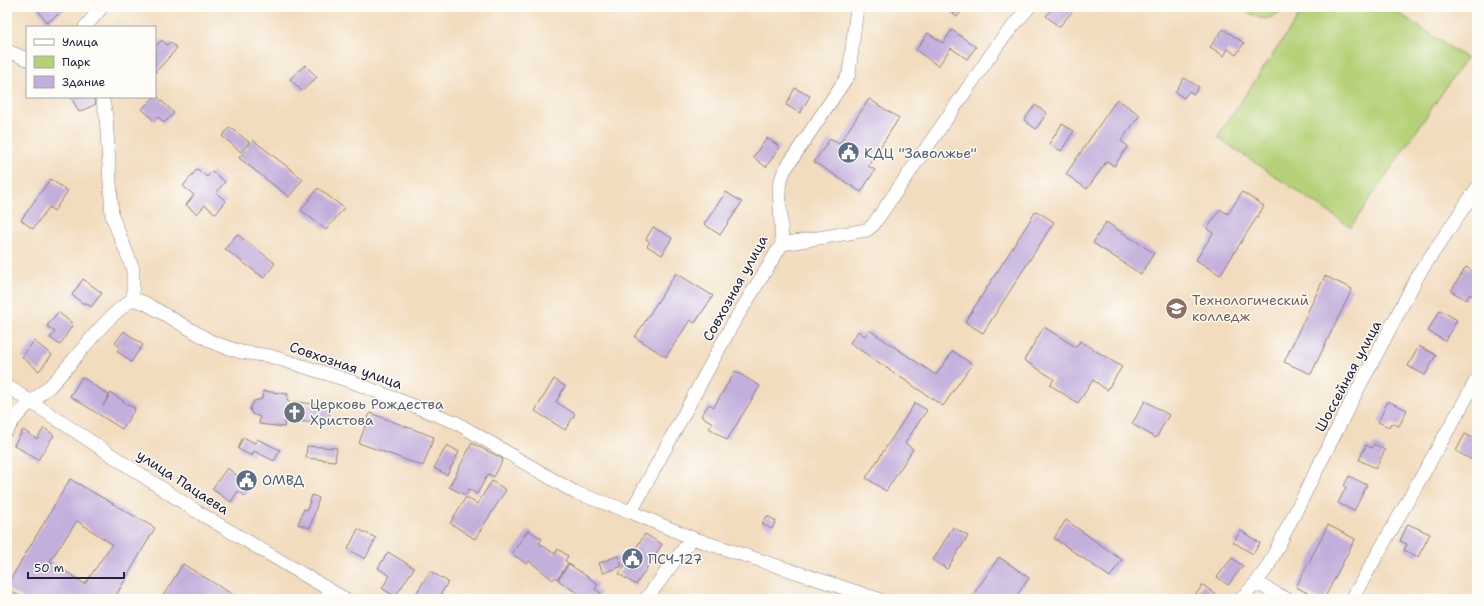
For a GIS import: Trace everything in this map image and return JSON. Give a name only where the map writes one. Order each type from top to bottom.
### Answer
[{"type":"street","points":[[86,26],[102,7]]},
{"type":"street","name":"Совхозная улица","points":[[631,512],[732,325],[782,244],[779,186],[784,171],[848,74],[857,7]]},
{"type":"street","points":[[782,244],[867,230],[873,225],[999,43],[1029,7]]},
{"type":"street","points":[[7,51],[26,59]]},
{"type":"street","points":[[7,430],[15,417],[50,385],[118,309],[133,299],[133,269],[112,216],[106,115],[102,98]]},
{"type":"street","name":"Шоссейная улица","points":[[1241,599],[1256,584],[1268,566],[1349,406],[1420,272],[1477,188]]},
{"type":"street","name":"Совхозная улица","points":[[133,299],[145,303],[214,344],[241,352],[270,356],[350,381],[455,422],[576,493],[631,512],[692,538],[878,599]]},
{"type":"street","points":[[1352,599],[1477,379]]},
{"type":"street","name":"улица Пацаева","points":[[7,386],[196,511],[345,599]]},
{"type":"street","points":[[646,599],[692,538]]},
{"type":"street","points":[[1256,584],[1287,599]]},
{"type":"green space","points":[[1241,7],[1284,7],[1273,16],[1263,19],[1253,15]]},
{"type":"green space","points":[[1305,7],[1390,7],[1466,58],[1351,227],[1217,137]]},
{"type":"building","points":[[40,7],[63,7],[65,9],[47,23],[37,9]]},
{"type":"building","points":[[944,7],[965,7],[957,17]]},
{"type":"building","points":[[1054,7],[1067,7],[1072,12],[1059,27],[1046,16]]},
{"type":"building","points":[[1223,29],[1244,43],[1236,55],[1228,49],[1224,56],[1210,47]]},
{"type":"building","points":[[952,30],[976,47],[967,59],[951,48],[938,66],[916,50],[928,33],[943,43]]},
{"type":"building","points":[[162,40],[167,45],[170,42],[177,48],[156,72],[156,46]]},
{"type":"building","points":[[305,65],[317,77],[302,91],[290,79]]},
{"type":"building","points":[[1184,78],[1199,87],[1194,94],[1189,91],[1184,98],[1175,92]]},
{"type":"building","points":[[795,88],[810,96],[800,113],[786,105]]},
{"type":"building","points":[[156,95],[174,113],[164,123],[158,117],[154,121],[142,109],[153,98],[156,98]]},
{"type":"building","points":[[72,98],[93,98],[96,104],[79,112]]},
{"type":"building","name":"КДЦ \"Заволжье\"","points":[[869,99],[899,118],[868,166],[875,170],[861,192],[814,162],[830,139],[839,144]]},
{"type":"building","points":[[1117,99],[1140,115],[1121,141],[1128,146],[1114,166],[1107,161],[1087,189],[1066,174]]},
{"type":"building","points":[[1035,105],[1047,113],[1036,129],[1024,120]]},
{"type":"building","points":[[1062,124],[1074,131],[1061,151],[1049,144]]},
{"type":"building","points":[[230,127],[249,142],[241,152],[222,136]]},
{"type":"building","points":[[767,138],[780,147],[766,167],[753,157]]},
{"type":"building","points":[[253,140],[303,179],[289,197],[239,158]]},
{"type":"building","points":[[197,169],[207,177],[212,171],[225,182],[216,193],[226,201],[216,214],[205,205],[197,214],[186,205],[194,195],[183,186]]},
{"type":"building","points":[[50,179],[68,191],[54,211],[49,207],[33,229],[21,220]]},
{"type":"building","points":[[318,188],[344,208],[326,230],[301,210]]},
{"type":"building","points":[[726,192],[742,202],[720,235],[704,224]]},
{"type":"building","points":[[1242,192],[1264,206],[1220,275],[1196,260],[1213,233],[1207,229],[1220,209],[1228,214]]},
{"type":"building","points":[[1036,211],[1054,222],[983,333],[965,322]]},
{"type":"building","points":[[1106,222],[1154,253],[1141,274],[1093,243]]},
{"type":"building","points":[[653,227],[672,238],[662,255],[647,246],[650,242],[646,239]]},
{"type":"building","points":[[237,234],[275,263],[264,278],[225,249]]},
{"type":"building","points":[[1466,267],[1477,274],[1477,288],[1472,296],[1470,294],[1466,300],[1451,291]]},
{"type":"building","points":[[676,273],[713,296],[695,323],[690,320],[666,357],[635,337]]},
{"type":"building","points":[[1325,276],[1352,289],[1311,374],[1284,362]]},
{"type":"building","points":[[83,279],[102,293],[91,307],[85,302],[84,304],[72,295]]},
{"type":"building","points":[[1440,310],[1457,320],[1445,341],[1428,331]]},
{"type":"building","points":[[58,312],[73,324],[60,345],[50,338],[55,332],[47,326]]},
{"type":"building","points":[[1044,327],[1076,347],[1080,341],[1122,367],[1107,390],[1093,380],[1078,403],[1050,385],[1054,379],[1024,360]]},
{"type":"building","points":[[869,330],[936,375],[953,351],[972,364],[943,406],[850,343],[858,331],[865,336]]},
{"type":"building","points":[[124,331],[143,345],[131,362],[117,351],[120,347],[115,343]]},
{"type":"building","points":[[34,341],[52,355],[39,371],[22,357]]},
{"type":"building","points":[[1419,346],[1436,355],[1425,375],[1408,366]]},
{"type":"building","points":[[735,371],[760,386],[727,440],[709,428],[713,423],[701,416],[709,404],[714,407]]},
{"type":"building","points":[[82,377],[109,395],[103,406],[111,393],[135,409],[122,429],[70,396]]},
{"type":"building","points":[[554,379],[565,386],[556,402],[575,414],[565,430],[535,411]]},
{"type":"building","points":[[263,391],[288,394],[287,401],[330,406],[328,424],[285,420],[284,427],[259,424],[260,417],[252,414],[250,408],[254,401],[262,399]]},
{"type":"building","points":[[1145,401],[1169,415],[1156,438],[1132,424]]},
{"type":"building","points":[[1388,401],[1407,410],[1399,426],[1391,423],[1389,427],[1378,422]]},
{"type":"building","points":[[915,403],[927,410],[905,443],[913,449],[886,491],[866,478]]},
{"type":"building","points":[[370,413],[434,437],[423,466],[359,443]]},
{"type":"building","points":[[44,428],[54,435],[38,460],[14,445],[23,430],[37,439]]},
{"type":"building","points":[[1465,434],[1477,440],[1477,451],[1472,460],[1456,451]]},
{"type":"building","points":[[243,437],[255,443],[257,439],[280,450],[274,461],[254,451],[252,456],[238,449]]},
{"type":"building","points":[[472,443],[503,459],[494,477],[488,474],[477,494],[469,489],[465,495],[449,487]]},
{"type":"building","points":[[1374,444],[1385,450],[1376,468],[1359,460],[1366,445],[1372,448]]},
{"type":"building","points":[[447,445],[459,452],[447,475],[434,468]]},
{"type":"building","points":[[307,446],[337,448],[335,461],[306,458]]},
{"type":"building","points":[[227,468],[252,486],[245,496],[238,491],[231,502],[212,489]]},
{"type":"building","points":[[1349,476],[1367,485],[1354,511],[1338,503],[1346,487],[1344,486]]},
{"type":"building","points":[[70,479],[155,528],[114,599],[25,599],[7,589],[7,585]],"holes":[[[77,521],[112,544],[85,584],[50,561]]]},
{"type":"building","points":[[492,481],[506,490],[475,539],[450,523],[466,497],[477,504]]},
{"type":"building","points":[[312,495],[319,498],[310,528],[298,524],[304,509],[307,510]]},
{"type":"building","points":[[767,516],[776,521],[772,529],[762,524]]},
{"type":"building","points":[[1066,520],[1122,560],[1110,577],[1054,538]]},
{"type":"building","points":[[1408,524],[1430,534],[1418,557],[1404,550],[1407,544],[1400,541]]},
{"type":"building","points":[[1328,525],[1355,539],[1324,599],[1319,599],[1296,587]]},
{"type":"building","points":[[953,527],[968,536],[947,569],[933,560]]},
{"type":"building","points":[[358,529],[376,538],[365,559],[348,549]]},
{"type":"building","points":[[528,530],[542,539],[539,543],[555,554],[558,549],[568,556],[565,561],[568,563],[558,579],[555,577],[553,580],[529,561],[527,564],[512,554]]},
{"type":"building","points":[[1241,531],[1260,543],[1253,554],[1233,542]]},
{"type":"building","points":[[645,534],[662,544],[636,585],[619,574]]},
{"type":"building","points":[[388,552],[414,568],[395,597],[382,588],[390,576],[378,568]]},
{"type":"building","points":[[618,556],[622,566],[603,573],[599,563]]},
{"type":"building","points":[[999,557],[1029,578],[1014,599],[978,599],[973,595]]},
{"type":"building","points":[[1232,558],[1243,566],[1228,585],[1217,577]]},
{"type":"building","points":[[183,564],[240,599],[161,599]]},
{"type":"building","points":[[569,564],[598,584],[595,589],[601,593],[597,599],[586,599],[558,580]]},
{"type":"building","points":[[430,571],[448,582],[438,599],[413,599]]},
{"type":"building","points":[[1203,585],[1218,596],[1216,599],[1192,599]]},
{"type":"place","name":"КДЦ \"Заволжье\"","points":[[848,153]]},
{"type":"place","name":"Технологический колледж","points":[[1177,308]]},
{"type":"place","name":"Церковь Рождества Христова","points":[[294,412]]},
{"type":"place","name":"ОМВД","points":[[246,480]]},
{"type":"place","name":"ПСЧ-127","points":[[632,559]]}]
